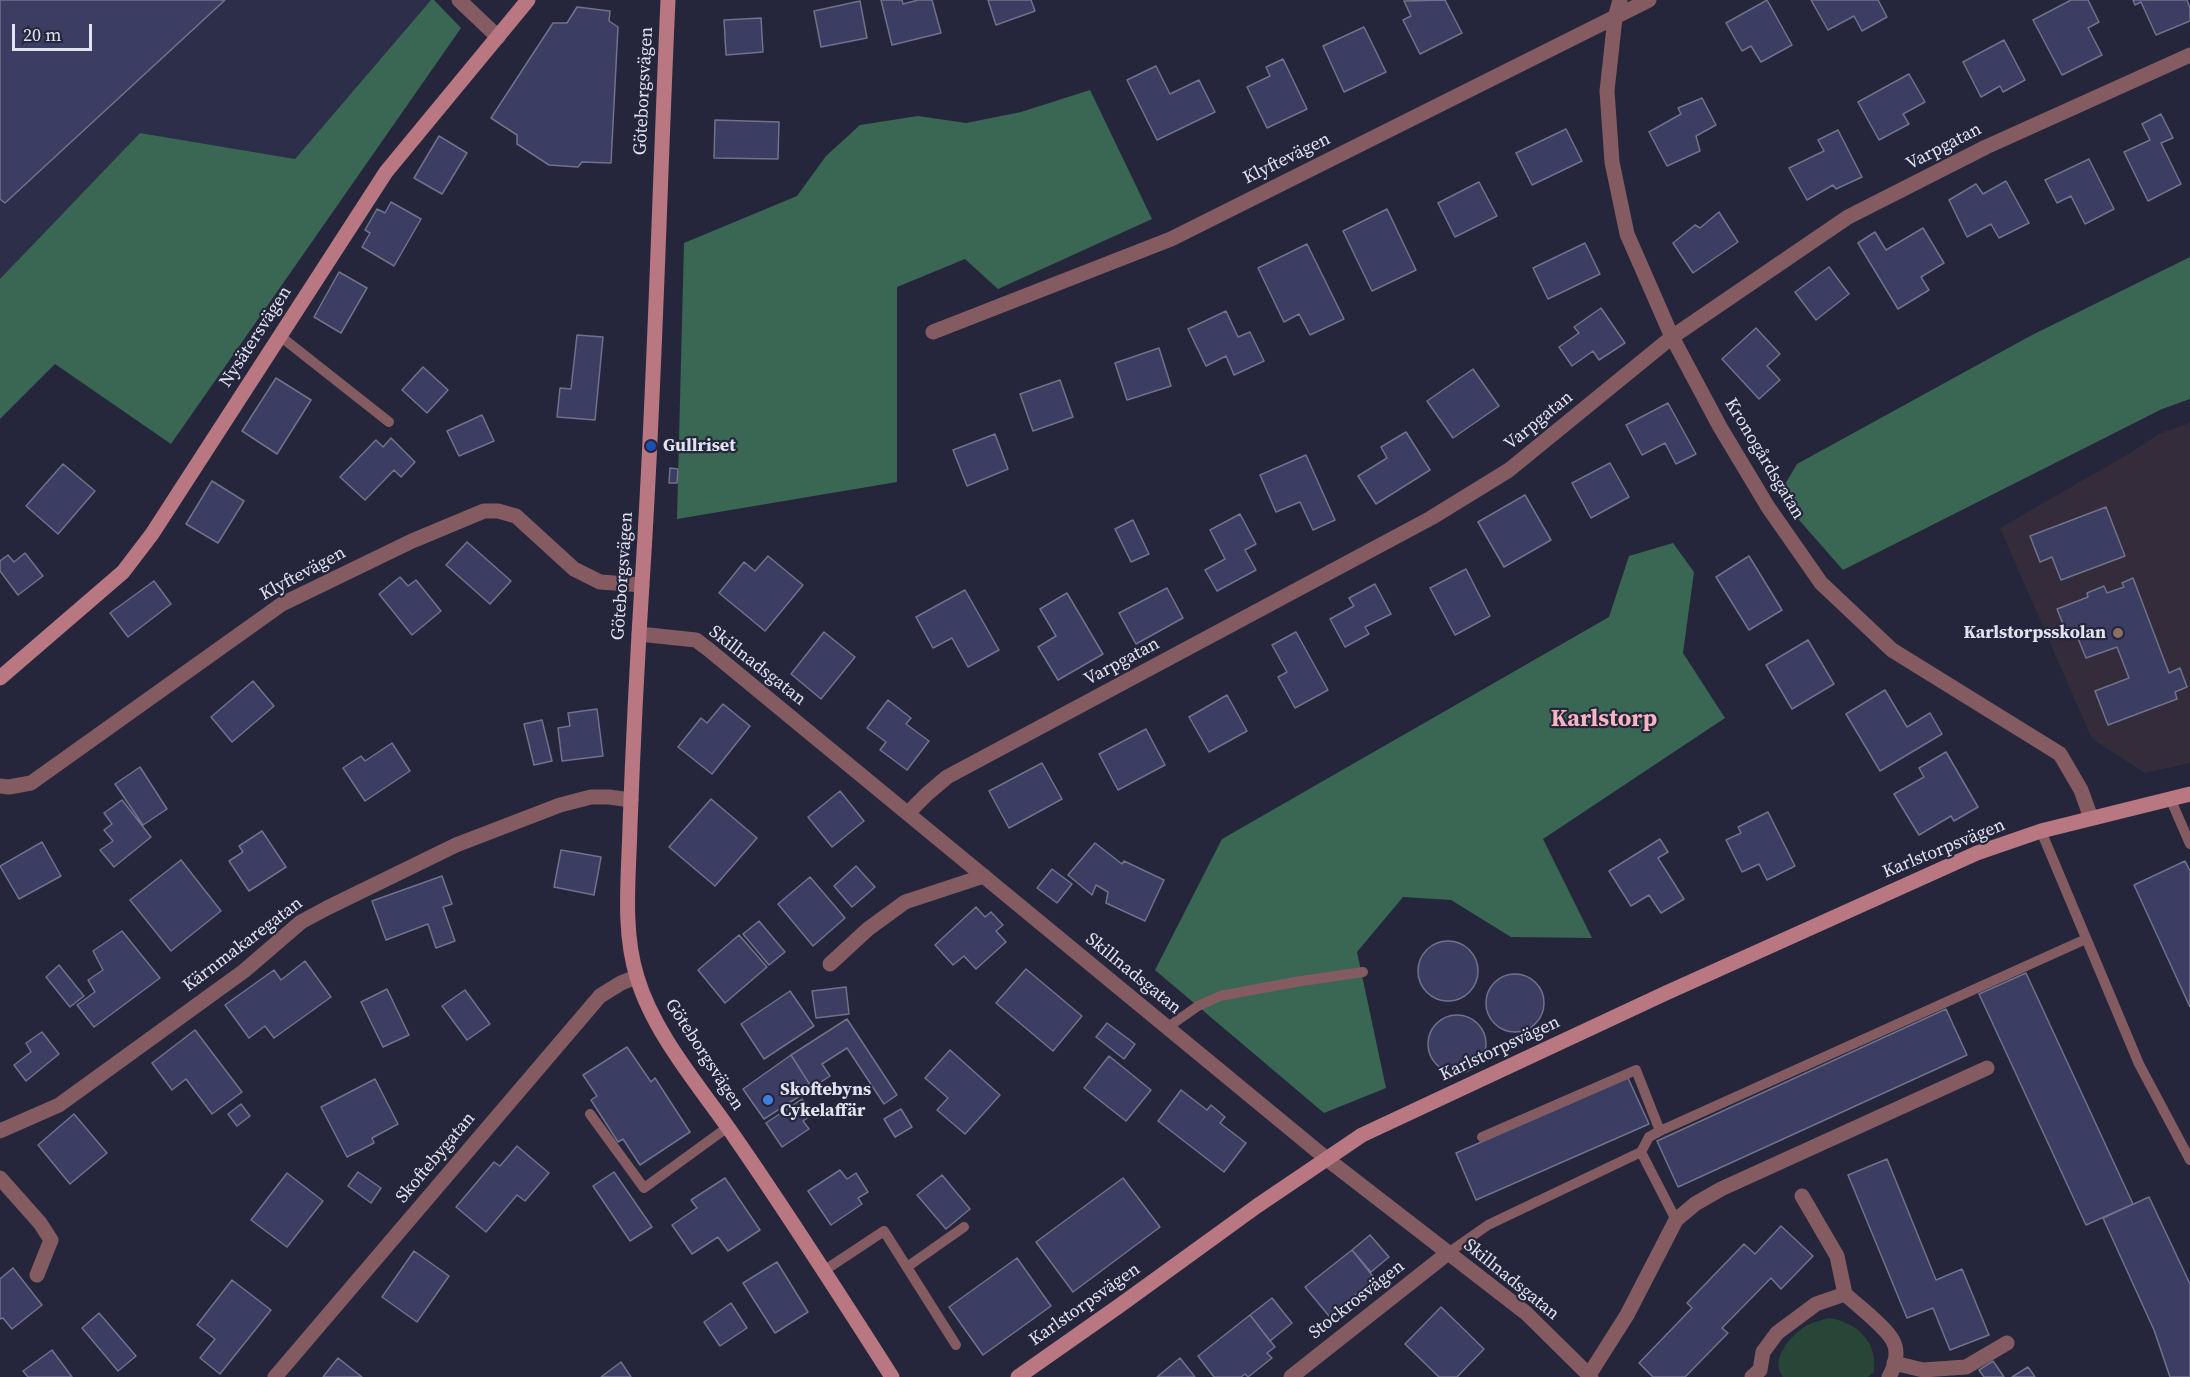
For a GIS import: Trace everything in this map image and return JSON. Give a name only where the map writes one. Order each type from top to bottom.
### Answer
[{"type":"street","points":[[459,0],[498,37]]},
{"type":"street","name":"Nysätersvägen","points":[[0,678],[123,572],[152,534],[386,172],[528,0]]},
{"type":"street","name":"Göteborgsvägen","points":[[668,0],[652,434],[631,800],[629,946],[645,1001],[668,1041],[825,1270],[892,1377]]},
{"type":"street","name":"Kronogårdsgatan","points":[[1620,0],[1615,18],[1607,91],[1612,162],[1627,234],[1672,337],[1720,427],[1768,507],[1821,583],[1893,650],[2060,754],[2081,790],[2091,818]]},
{"type":"street","name":"Klyftevägen","points":[[933,332],[1171,239],[1649,0]]},
{"type":"street","name":"Varpgatan","points":[[908,813],[948,777],[1431,518],[1509,470],[1672,337],[1848,217],[1986,147],[2190,55]]},
{"type":"street","name":"Klyftevägen","points":[[0,786],[9,787],[31,783],[41,777],[282,604],[412,542],[484,512],[516,516],[574,569],[600,582],[642,585]]},
{"type":"street","name":"Skillnadsgatan","points":[[639,634],[696,640],[702,644],[1328,1159],[1526,1313],[1590,1376],[1627,1315],[1676,1220],[1695,1203],[1721,1189],[1988,1068]]},
{"type":"street","name":"Karlstorpsvägen","points":[[1018,1377],[1257,1206],[1362,1135],[1666,993],[1977,853],[2041,831],[2190,794]]},
{"type":"street","name":"Kärnmakaregatan","points":[[0,1131],[59,1105],[244,970],[301,922],[327,908],[456,845],[560,805],[591,797],[631,800]]},
{"type":"street","points":[[830,964],[868,929],[905,902],[984,876]]},
{"type":"street","name":"Skoftebygatan","points":[[275,1377],[600,996],[636,976]]},
{"type":"street","points":[[0,1178],[40,1223],[51,1240],[37,1275]]},
{"type":"street","points":[[1802,1196],[1837,1256],[1845,1294],[1893,1340],[1896,1352],[1891,1370],[1966,1367],[2007,1343]]},
{"type":"street","name":"Stockrosvägen","points":[[1291,1377],[1448,1253]]},
{"type":"street","points":[[1759,1375],[1763,1352],[1777,1333],[1816,1304],[1845,1294]]},
{"type":"lane","points":[[280,336],[389,422]]},
{"type":"lane","points":[[2170,798],[2190,844]]},
{"type":"lane","points":[[2041,831],[2139,1064],[2190,1160]]},
{"type":"lane","points":[[1448,1253],[1488,1225],[1641,1152],[1649,1137],[1660,1131],[2086,939]]},
{"type":"lane","points":[[1167,1027],[1198,1006],[1220,996],[1295,981],[1363,972]]},
{"type":"lane","points":[[1482,1137],[1636,1070],[1660,1131]]},
{"type":"lane","name":"Göteborgsvägen","points":[[590,1114],[644,1188],[728,1127]]},
{"type":"lane","points":[[1641,1152],[1676,1220]]},
{"type":"lane","points":[[907,1266],[964,1227]]},
{"type":"lane","points":[[825,1270],[884,1231],[956,1345]]},
{"type":"shaded area","points":[[0,0],[431,0],[295,159],[140,133],[0,279]]},
{"type":"shaded area","name":"Karlstorpsskolan","points":[[2190,423],[2190,763],[2145,773],[2092,739],[2000,528],[2161,433]]},
{"type":"green space","points":[[431,0],[434,0],[461,28],[171,444],[55,364],[0,419],[0,279],[140,133],[295,159]]},
{"type":"green space","points":[[1090,90],[1152,219],[998,289],[965,259],[897,287],[897,482],[677,519],[684,243],[797,196],[826,156],[860,125],[918,116],[966,123],[1021,112]]},
{"type":"green space","points":[[2190,257],[2190,399],[2162,409],[1843,570],[1778,496],[1797,464],[2032,335]]},
{"type":"green space","points":[[1673,543],[1694,572],[1683,653],[1725,718],[1543,839],[1592,938],[1511,937],[1451,900],[1403,897],[1357,952],[1386,1088],[1324,1113],[1155,970],[1222,839],[1609,617],[1629,556]]},
{"type":"green space","points":[[1829,1318],[1848,1324],[1864,1335],[1873,1351],[1874,1372],[1868,1377],[1783,1377],[1779,1370],[1780,1355],[1788,1341],[1806,1326]]},
{"type":"building","points":[[0,0],[225,0],[5,203],[0,199]]},
{"type":"building","points":[[881,0],[902,0],[903,4],[918,0],[932,0],[941,33],[892,45]]},
{"type":"building","points":[[988,0],[1031,0],[1035,11],[996,25]]},
{"type":"building","points":[[1445,0],[1462,33],[1420,54],[1403,20],[1411,16],[1404,1]]},
{"type":"building","points":[[1767,0],[1792,45],[1761,62],[1751,46],[1742,51],[1726,23]]},
{"type":"building","points":[[1811,0],[1878,0],[1887,17],[1862,31],[1854,16],[1828,30]]},
{"type":"building","points":[[2071,0],[2088,0],[2099,22],[2088,28],[2102,55],[2062,75],[2033,20]]},
{"type":"building","points":[[2133,0],[2187,0],[2190,8],[2190,21],[2156,35],[2141,2],[2135,5]]},
{"type":"building","points":[[860,1],[867,38],[821,47],[814,11]]},
{"type":"building","points":[[577,7],[610,11],[609,21],[618,27],[611,163],[582,162],[578,167],[549,165],[517,144],[517,135],[491,118],[553,23],[567,23]]},
{"type":"building","points":[[761,18],[763,52],[726,55],[724,20]]},
{"type":"building","points":[[1364,27],[1386,72],[1344,92],[1323,46]]},
{"type":"building","points":[[2004,40],[2025,80],[2003,92],[2000,86],[1981,97],[1963,62]]},
{"type":"building","points":[[1283,59],[1307,109],[1267,128],[1247,87],[1270,76],[1266,67]]},
{"type":"building","points":[[1156,66],[1170,94],[1199,80],[1215,112],[1157,140],[1127,80]]},
{"type":"building","points":[[1909,74],[1925,102],[1903,114],[1909,124],[1879,140],[1858,102]]},
{"type":"building","points":[[1702,98],[1716,125],[1696,136],[1700,151],[1667,166],[1649,132],[1681,114],[1678,108]]},
{"type":"building","points":[[2161,114],[2173,138],[2161,143],[2181,184],[2148,201],[2124,152],[2150,140],[2142,124]]},
{"type":"building","points":[[715,120],[779,122],[778,159],[714,158]]},
{"type":"building","points":[[1566,129],[1582,161],[1532,185],[1516,153]]},
{"type":"building","points":[[1838,130],[1862,177],[1836,189],[1833,185],[1807,200],[1789,168],[1824,151],[1818,140]]},
{"type":"building","points":[[439,136],[467,153],[442,194],[414,178]]},
{"type":"building","points":[[2089,159],[2114,209],[2085,224],[2071,196],[2057,203],[2045,180]]},
{"type":"building","points":[[2006,181],[2029,223],[1999,238],[1991,224],[1967,237],[1949,200],[1976,184],[1983,194]]},
{"type":"building","points":[[1479,182],[1497,216],[1455,237],[1438,203]]},
{"type":"building","points":[[391,202],[421,219],[394,266],[362,247],[370,233],[365,230],[377,209],[385,213]]},
{"type":"building","points":[[1387,209],[1416,270],[1372,291],[1343,231]]},
{"type":"building","points":[[1719,212],[1738,242],[1693,273],[1673,243],[1695,225],[1700,228]]},
{"type":"building","points":[[1923,228],[1944,263],[1921,277],[1929,290],[1898,309],[1858,243],[1875,232],[1886,250]]},
{"type":"building","points":[[1585,243],[1600,274],[1548,299],[1533,268]]},
{"type":"building","points":[[1307,244],[1344,319],[1310,335],[1299,314],[1284,322],[1258,268]]},
{"type":"building","points":[[1829,267],[1849,294],[1816,320],[1795,292]]},
{"type":"building","points":[[339,272],[367,288],[341,333],[314,317]]},
{"type":"building","points":[[1601,308],[1625,343],[1599,360],[1593,351],[1572,366],[1559,347],[1579,333],[1574,327]]},
{"type":"building","points":[[1226,311],[1238,337],[1250,332],[1264,361],[1234,375],[1226,356],[1206,366],[1188,329]]},
{"type":"building","points":[[1756,328],[1780,354],[1767,366],[1780,380],[1759,399],[1722,359]]},
{"type":"building","points":[[577,335],[603,337],[595,420],[557,417],[560,388],[571,389]]},
{"type":"building","points":[[1159,348],[1171,386],[1127,400],[1115,363]]},
{"type":"building","points":[[423,367],[448,390],[427,413],[402,390]]},
{"type":"building","points":[[1473,369],[1499,406],[1453,438],[1427,401]]},
{"type":"building","points":[[276,378],[311,400],[277,454],[242,431]]},
{"type":"building","points":[[1060,380],[1073,417],[1033,431],[1020,394]]},
{"type":"building","points":[[1668,403],[1696,454],[1676,464],[1665,443],[1642,455],[1626,425]]},
{"type":"building","points":[[482,415],[494,441],[459,456],[447,431]]},
{"type":"building","points":[[1406,432],[1430,470],[1376,504],[1358,476],[1387,458],[1381,447]]},
{"type":"building","points":[[995,434],[1008,469],[967,486],[953,450]]},
{"type":"building","points":[[391,438],[415,462],[401,477],[394,470],[365,500],[340,477],[376,440],[383,447]]},
{"type":"building","points":[[1306,455],[1335,520],[1313,530],[1300,502],[1276,512],[1260,475]]},
{"type":"building","points":[[1610,463],[1629,497],[1591,518],[1572,483]]},
{"type":"building","points":[[63,464],[95,491],[58,534],[26,506]]},
{"type":"building","points":[[670,468],[678,469],[677,483],[669,483]]},
{"type":"building","points":[[212,481],[244,501],[218,543],[186,524]]},
{"type":"building","points":[[1525,495],[1551,540],[1504,567],[1478,522]]},
{"type":"building","points":[[2106,507],[2125,556],[2061,580],[2052,557],[2040,562],[2030,536]]},
{"type":"building","points":[[1240,514],[1256,544],[1245,550],[1256,570],[1217,591],[1205,570],[1225,559],[1210,530]]},
{"type":"building","points":[[1133,520],[1149,554],[1131,562],[1115,529]]},
{"type":"building","points":[[467,542],[511,581],[490,604],[446,565]]},
{"type":"building","points":[[25,553],[43,576],[18,595],[0,571],[0,561],[8,555],[14,562]]},
{"type":"building","points":[[768,556],[803,585],[765,631],[719,593],[744,562],[755,571]]},
{"type":"building","points":[[1749,556],[1782,610],[1749,630],[1716,577]]},
{"type":"building","points":[[1466,569],[1490,616],[1455,635],[1430,588]]},
{"type":"building","points":[[400,577],[408,586],[416,580],[441,611],[412,635],[379,594]]},
{"type":"building","points":[[2133,578],[2169,673],[2180,668],[2187,687],[2175,692],[2177,699],[2108,725],[2095,691],[2129,678],[2117,647],[2086,658],[2075,631],[2067,634],[2057,609],[2088,597],[2087,593],[2104,586],[2107,593],[2124,587],[2122,583]]},
{"type":"building","points":[[154,581],[171,604],[128,637],[110,613]]},
{"type":"building","points":[[1375,584],[1391,614],[1365,627],[1369,634],[1345,647],[1330,619],[1354,606],[1349,598]]},
{"type":"building","points":[[1167,588],[1183,618],[1136,644],[1119,613]]},
{"type":"building","points":[[965,590],[999,650],[968,667],[952,638],[933,648],[916,617]]},
{"type":"building","points":[[1067,593],[1103,654],[1058,680],[1038,647],[1056,636],[1040,609]]},
{"type":"building","points":[[824,632],[855,657],[821,699],[791,674]]},
{"type":"building","points":[[1296,632],[1328,690],[1295,708],[1278,677],[1287,672],[1272,645]]},
{"type":"building","points":[[1808,640],[1834,684],[1792,709],[1766,665]]},
{"type":"building","points":[[253,681],[274,706],[232,742],[211,717]]},
{"type":"building","points":[[1885,690],[1907,727],[1930,713],[1942,734],[1880,771],[1846,714]]},
{"type":"building","points":[[1227,695],[1247,731],[1209,752],[1189,717]]},
{"type":"building","points":[[888,700],[911,718],[906,724],[929,741],[907,770],[880,750],[886,742],[867,728]]},
{"type":"building","points":[[723,704],[750,726],[712,774],[678,747],[701,718],[707,723]]},
{"type":"building","points":[[597,709],[603,756],[562,761],[558,728],[570,726],[568,713]]},
{"type":"building","points":[[542,720],[552,761],[534,765],[524,724]]},
{"type":"building","points":[[1146,729],[1165,765],[1118,790],[1099,754]]},
{"type":"building","points":[[392,743],[410,771],[365,801],[343,768],[361,756],[365,761]]},
{"type":"building","points":[[1946,752],[1978,807],[1954,821],[1951,816],[1919,835],[1894,794],[1924,777],[1919,768]]},
{"type":"building","points":[[1042,763],[1062,799],[1009,828],[989,791]]},
{"type":"building","points":[[140,767],[167,809],[143,825],[115,784]]},
{"type":"building","points":[[840,791],[864,821],[832,847],[808,817]]},
{"type":"building","points":[[711,799],[757,838],[715,886],[669,847]]},
{"type":"building","points":[[122,800],[151,837],[114,867],[100,850],[113,841],[104,830],[112,824],[104,813]]},
{"type":"building","points":[[1768,812],[1795,866],[1767,880],[1759,864],[1742,872],[1726,840],[1741,833],[1738,827]]},
{"type":"building","points":[[262,831],[286,867],[249,891],[229,861],[243,852],[239,846]]},
{"type":"building","points":[[1660,839],[1668,852],[1658,858],[1684,899],[1661,913],[1649,895],[1631,906],[1609,871]]},
{"type":"building","points":[[42,842],[61,876],[19,899],[0,866]]},
{"type":"building","points":[[1095,843],[1122,864],[1124,861],[1164,880],[1145,921],[1106,903],[1108,892],[1096,885],[1092,895],[1068,875]]},
{"type":"building","points":[[561,850],[601,857],[594,895],[554,887]]},
{"type":"building","points":[[181,860],[221,911],[171,951],[130,900]]},
{"type":"building","points":[[2185,861],[2190,871],[2190,1007],[2134,885]]},
{"type":"building","points":[[856,866],[875,887],[852,907],[834,886]]},
{"type":"building","points":[[1052,869],[1072,884],[1057,903],[1037,888]]},
{"type":"building","points":[[442,876],[452,904],[443,907],[455,941],[436,948],[428,924],[386,940],[372,901]]},
{"type":"building","points":[[810,877],[845,918],[813,946],[778,904]]},
{"type":"building","points":[[976,907],[985,917],[991,912],[1003,925],[996,931],[1006,942],[976,969],[964,956],[953,965],[935,945]]},
{"type":"building","points":[[759,921],[785,952],[769,965],[743,934]]},
{"type":"building","points":[[122,931],[160,978],[94,1027],[77,1005],[95,992],[88,980],[103,970],[93,951]]},
{"type":"building","points":[[739,935],[767,967],[725,1003],[698,970]]},
{"type":"building","points":[[1448,941],[1469,950],[1478,971],[1469,992],[1448,1001],[1427,992],[1418,971],[1427,950]]},
{"type":"building","points":[[305,961],[331,997],[274,1038],[265,1026],[249,1038],[225,1005],[274,970],[281,980]]},
{"type":"building","points":[[59,965],[84,996],[70,1007],[46,977]]},
{"type":"building","points":[[1026,969],[1082,1016],[1053,1051],[996,1003]]},
{"type":"building","points":[[2026,973],[2133,1204],[2086,1225],[1979,994]]},
{"type":"building","points":[[1509,974],[1521,974],[1536,982],[1544,997],[1544,1009],[1536,1024],[1521,1032],[1509,1032],[1494,1024],[1486,1009],[1486,997],[1494,982]]},
{"type":"building","points":[[846,987],[849,1014],[816,1018],[812,991]]},
{"type":"building","points":[[387,989],[409,1035],[383,1047],[361,1002]]},
{"type":"building","points":[[465,990],[490,1024],[467,1040],[442,1006]]},
{"type":"building","points":[[790,991],[814,1026],[764,1059],[741,1024]]},
{"type":"building","points":[[1946,1009],[1967,1055],[1678,1187],[1657,1141]]},
{"type":"building","points":[[1451,1015],[1463,1015],[1478,1023],[1486,1038],[1486,1050],[1478,1065],[1463,1073],[1451,1073],[1436,1065],[1428,1050],[1428,1038],[1436,1023]]},
{"type":"building","points":[[847,1019],[897,1095],[884,1104],[847,1048],[822,1064],[830,1076],[812,1088],[791,1055]]},
{"type":"building","points":[[1107,1023],[1135,1044],[1124,1059],[1096,1037]]},
{"type":"building","points":[[195,1030],[242,1092],[212,1114],[186,1079],[172,1090],[152,1063]]},
{"type":"building","points":[[42,1032],[59,1054],[26,1081],[14,1065],[31,1052],[26,1043]]},
{"type":"building","points":[[627,1047],[651,1082],[655,1078],[690,1132],[640,1165],[623,1139],[618,1142],[591,1100],[597,1096],[583,1075]]},
{"type":"building","points":[[950,1050],[1000,1095],[965,1134],[937,1110],[948,1098],[925,1078]]},
{"type":"building","points":[[791,1055],[812,1088],[764,1119],[743,1089]]},
{"type":"building","points":[[1109,1056],[1151,1090],[1126,1121],[1084,1088]]},
{"type":"building","points":[[1628,1078],[1649,1124],[1476,1200],[1456,1153]]},
{"type":"building","points":[[375,1079],[398,1124],[372,1138],[374,1143],[347,1157],[321,1107]]},
{"type":"building","points":[[1181,1090],[1207,1110],[1211,1105],[1225,1117],[1220,1123],[1246,1143],[1224,1172],[1158,1121]]},
{"type":"building","points":[[802,1099],[812,1115],[803,1121],[809,1129],[782,1147],[766,1123]]},
{"type":"building","points":[[241,1104],[250,1116],[237,1126],[228,1114]]},
{"type":"building","points":[[901,1109],[912,1127],[895,1137],[884,1119]]},
{"type":"building","points":[[74,1114],[107,1153],[70,1184],[38,1145]]},
{"type":"building","points":[[517,1146],[549,1173],[525,1201],[517,1195],[486,1232],[456,1207],[494,1162],[500,1166]]},
{"type":"building","points":[[1887,1159],[1936,1280],[1962,1269],[1989,1335],[1950,1350],[1933,1308],[1907,1318],[1848,1175]]},
{"type":"building","points":[[840,1170],[847,1179],[856,1173],[868,1192],[858,1198],[862,1204],[831,1225],[808,1191]]},
{"type":"building","points":[[358,1172],[381,1188],[371,1203],[348,1186]]},
{"type":"building","points":[[614,1172],[652,1227],[630,1241],[593,1186]]},
{"type":"building","points":[[287,1173],[323,1201],[287,1247],[251,1220]]},
{"type":"building","points":[[942,1175],[970,1209],[946,1229],[917,1195]]},
{"type":"building","points":[[725,1178],[760,1230],[728,1251],[718,1237],[692,1254],[672,1225],[697,1208],[691,1200]]},
{"type":"building","points":[[1123,1178],[1160,1227],[1073,1292],[1036,1242]]},
{"type":"building","points":[[2149,1197],[2190,1284],[2190,1377],[2170,1377],[2154,1330],[2103,1218]]},
{"type":"building","points":[[1781,1226],[1813,1256],[1781,1289],[1771,1278],[1722,1328],[1728,1333],[1685,1377],[1653,1377],[1639,1363],[1692,1308],[1687,1303],[1744,1244],[1755,1254]]},
{"type":"building","points":[[1370,1235],[1389,1257],[1371,1272],[1352,1250]]},
{"type":"building","points":[[1352,1250],[1375,1279],[1329,1316],[1305,1287]]},
{"type":"building","points":[[414,1251],[449,1276],[417,1322],[382,1297]]},
{"type":"building","points":[[1017,1258],[1051,1306],[983,1355],[949,1307]]},
{"type":"building","points":[[777,1262],[808,1312],[775,1333],[743,1283]]},
{"type":"building","points":[[13,1268],[42,1305],[12,1329],[3,1318],[0,1319],[0,1279]]},
{"type":"building","points":[[232,1280],[271,1310],[220,1374],[200,1358],[215,1339],[197,1325]]},
{"type":"building","points":[[1272,1298],[1292,1323],[1270,1341],[1250,1315]]},
{"type":"building","points":[[731,1303],[747,1328],[720,1346],[704,1322]]},
{"type":"building","points":[[1441,1307],[1484,1349],[1457,1377],[1439,1377],[1405,1344]]},
{"type":"building","points":[[99,1313],[136,1356],[118,1371],[82,1328]]},
{"type":"building","points":[[1250,1315],[1275,1347],[1267,1353],[1272,1358],[1248,1377],[1245,1374],[1241,1377],[1214,1377],[1198,1356]]},
{"type":"building","points":[[52,1350],[72,1377],[28,1377],[23,1371]]},
{"type":"building","points":[[338,1358],[362,1377],[323,1377]]},
{"type":"building","points":[[1180,1358],[1195,1377],[1157,1377]]},
{"type":"building","points":[[1993,1361],[2004,1377],[1984,1377],[1979,1370]]},
{"type":"building","points":[[621,1362],[631,1377],[601,1377]]},
{"type":"building","points":[[2028,1367],[2035,1377],[2012,1377]]},
{"type":"place","name":"Gullriset","points":[[651,446]]},
{"type":"place","name":"Karlstorpsskolan","points":[[2118,633]]},
{"type":"place","name":"Skoftebyns Cykelaffär","points":[[768,1100]]},
{"type":"district","name":"Karlstorp","points":[[1604,720]]}]
